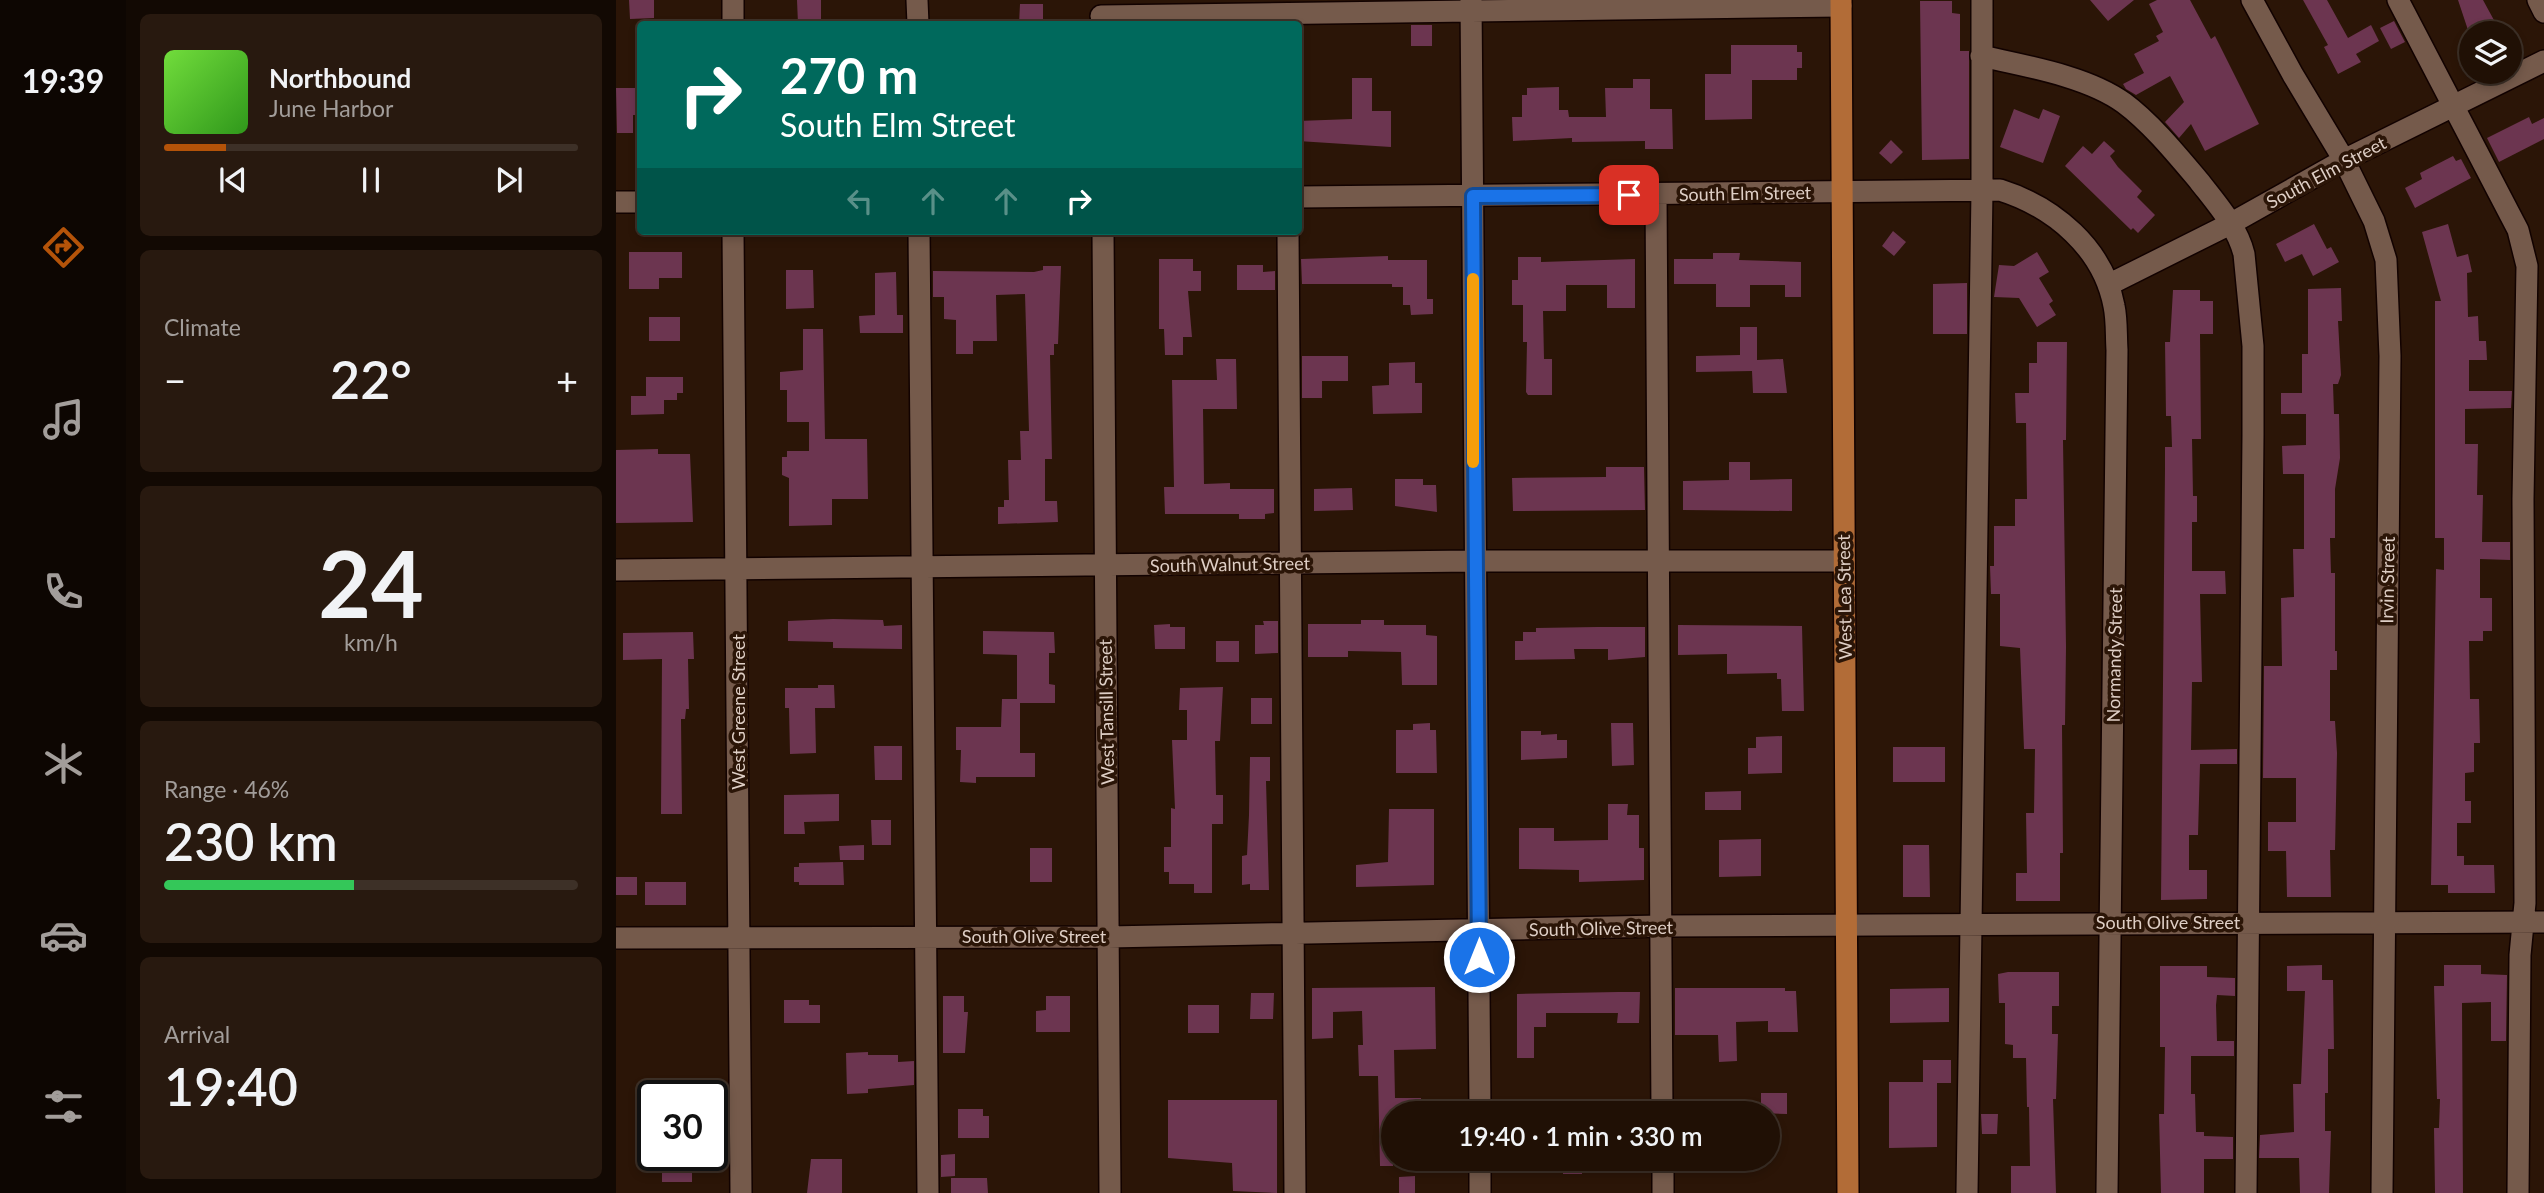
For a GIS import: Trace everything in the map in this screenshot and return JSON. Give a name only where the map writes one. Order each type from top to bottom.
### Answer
[{"type":"main road","name":"West Lea Street","points":[[1841,3],[1848,1193]]},
{"type":"street","points":[[733,0],[733,21]]},
{"type":"street","points":[[918,0],[918,21]]},
{"type":"street","points":[[1967,1193],[1982,191],[1982,0]]},
{"type":"street","name":"Irvin Street","points":[[2252,0],[2292,75],[2344,160],[2384,247],[2389,288],[2382,1193]]},
{"type":"street","points":[[2398,0],[2518,230],[2528,266],[2523,499],[2534,922],[2520,955],[2518,1193]]},
{"type":"street","points":[[2538,0],[2544,12]]},
{"type":"street","points":[[1101,13],[1471,5],[1841,3]]},
{"type":"street","points":[[1471,5],[1480,1101]]},
{"type":"street","points":[[1981,56],[2056,72],[2123,103],[2182,160],[2230,224],[2244,254],[2253,346],[2246,1193]]},
{"type":"street","name":"South Elm Street","points":[[2108,285],[2230,224],[2344,160],[2454,108],[2544,61]]},
{"type":"street","name":"Normandy Street","points":[[1982,191],[2000,190],[2025,198],[2061,220],[2095,260],[2108,285],[2114,306],[2116,349],[2107,1193]]},
{"type":"street","name":"South Elm Street","points":[[1302,197],[1982,191]]},
{"type":"street","points":[[1656,194],[1662,1101]]},
{"type":"street","points":[[616,202],[637,202]]},
{"type":"street","name":"West Greene Street","points":[[733,235],[738,569],[741,1193]]},
{"type":"street","points":[[919,235],[928,1193]]},
{"type":"street","name":"West Tansill Street","points":[[1103,235],[1110,1193]]},
{"type":"street","points":[[1287,235],[1295,1193]]},
{"type":"street","name":"South Walnut Street","points":[[616,570],[921,569],[1290,562],[1844,561]]},
{"type":"street","name":"South Olive Street","points":[[616,938],[1108,937],[1661,926],[2109,922],[2534,922]]},
{"type":"street","points":[[1480,1171],[1480,1193]]},
{"type":"street","points":[[1663,1171],[1663,1193]]},
{"type":"building","points":[[629,0],[654,0],[654,18],[630,19]]},
{"type":"building","points":[[797,0],[821,0],[821,21],[798,21]]},
{"type":"building","points":[[2090,0],[2134,0],[2108,21]]},
{"type":"building","points":[[2157,0],[2190,0],[2211,39],[2215,36],[2259,124],[2205,151],[2191,124],[2179,138],[2165,122],[2184,102],[2170,76],[2136,95],[2126,89],[2123,84],[2144,73],[2134,54],[2159,41],[2156,36],[2163,32],[2149,4]]},
{"type":"building","points":[[2303,0],[2327,0],[2348,38],[2371,25],[2379,41],[2356,54],[2361,62],[2338,74],[2324,47],[2328,45]]},
{"type":"building","points":[[2458,0],[2483,0],[2494,21],[2465,21]]},
{"type":"building","points":[[1920,1],[1952,1],[1952,13],[1960,14],[1960,51],[1969,51],[1969,159],[1922,160]]},
{"type":"building","points":[[1020,4],[1043,4],[1043,21],[1019,21]]},
{"type":"building","points":[[2394,21],[2405,42],[2391,49],[2380,28]]},
{"type":"building","points":[[1411,25],[1432,25],[1432,46],[1411,46]]},
{"type":"building","points":[[1731,45],[1797,45],[1797,52],[1802,52],[1802,68],[1797,68],[1797,80],[1752,80],[1752,119],[1705,120],[1705,74],[1731,74]]},
{"type":"building","points":[[1352,78],[1372,78],[1372,111],[1391,111],[1391,147],[1302,141],[1302,121],[1352,119]]},
{"type":"building","points":[[1633,79],[1650,79],[1650,109],[1672,109],[1673,149],[1645,149],[1645,141],[1572,142],[1572,138],[1513,141],[1512,117],[1522,117],[1522,95],[1527,95],[1527,88],[1559,87],[1559,110],[1568,110],[1569,117],[1606,117],[1605,88],[1633,88]]},
{"type":"building","points":[[616,88],[637,88],[637,115],[633,115],[633,133],[617,133]]},
{"type":"building","points":[[2014,109],[2039,119],[2043,109],[2060,116],[2043,163],[2000,147]]},
{"type":"building","points":[[2529,117],[2532,124],[2544,118],[2544,139],[2499,162],[2487,138]]},
{"type":"building","points":[[1891,140],[1903,152],[1891,164],[1879,153]]},
{"type":"building","points":[[2104,141],[2115,151],[2110,156],[2118,167],[2142,191],[2137,197],[2155,215],[2138,233],[2133,228],[2131,230],[2065,166],[2083,146],[2092,154]]},
{"type":"building","points":[[2453,156],[2456,161],[2461,159],[2471,178],[2415,208],[2405,188],[2422,179],[2420,173]]},
{"type":"building","points":[[2314,224],[2327,249],[2331,247],[2339,262],[2313,276],[2302,254],[2285,262],[2276,244]]},
{"type":"building","points":[[2448,224],[2457,257],[2468,254],[2472,272],[2467,273],[2468,317],[2478,316],[2479,341],[2486,341],[2487,360],[2469,360],[2469,391],[2512,391],[2511,408],[2465,409],[2465,444],[2478,444],[2477,495],[2483,495],[2482,542],[2510,542],[2510,560],[2480,559],[2480,598],[2492,598],[2492,631],[2483,631],[2483,641],[2469,641],[2470,699],[2479,699],[2480,743],[2474,743],[2474,772],[2465,773],[2465,801],[2471,801],[2471,823],[2457,823],[2457,856],[2464,856],[2464,865],[2494,865],[2495,893],[2448,893],[2448,885],[2431,885],[2436,569],[2444,570],[2444,538],[2435,538],[2435,301],[2441,301],[2422,232]]},
{"type":"building","points":[[1893,231],[1906,242],[1894,256],[1882,246]]},
{"type":"building","points":[[629,252],[682,252],[682,278],[659,278],[659,289],[629,289]]},
{"type":"building","points":[[2037,252],[2049,272],[2039,278],[2053,301],[2049,304],[2056,315],[2037,327],[2019,298],[1994,297],[1999,265],[2014,266]]},
{"type":"building","points":[[1713,253],[1740,253],[1739,260],[1801,262],[1801,297],[1785,297],[1785,285],[1750,285],[1750,307],[1716,307],[1716,284],[1674,284],[1674,259],[1713,259]]},
{"type":"building","points":[[1388,256],[1388,260],[1427,260],[1427,299],[1433,299],[1433,314],[1411,315],[1410,305],[1403,305],[1403,287],[1392,287],[1392,284],[1302,284],[1301,259]]},
{"type":"building","points":[[1518,257],[1541,257],[1541,262],[1635,259],[1635,308],[1607,308],[1607,285],[1566,285],[1566,311],[1543,311],[1544,359],[1552,359],[1552,395],[1528,395],[1526,392],[1527,342],[1523,342],[1523,305],[1512,305],[1512,280],[1518,280]]},
{"type":"building","points":[[1159,259],[1193,259],[1193,271],[1201,271],[1201,291],[1188,291],[1192,337],[1183,337],[1183,355],[1165,355],[1164,329],[1159,329]]},
{"type":"building","points":[[1237,265],[1263,265],[1263,272],[1275,271],[1275,290],[1237,290]]},
{"type":"building","points":[[1043,266],[1061,266],[1058,344],[1054,344],[1054,355],[1050,355],[1052,459],[1045,459],[1045,501],[1057,501],[1058,522],[998,524],[998,507],[1004,507],[1004,500],[1009,500],[1008,460],[1021,460],[1020,431],[1029,431],[1025,294],[996,295],[997,341],[973,341],[973,354],[956,354],[956,320],[944,319],[944,297],[933,297],[933,271],[1034,272],[1043,270]]},
{"type":"building","points":[[786,270],[813,270],[814,308],[786,309]]},
{"type":"building","points":[[896,272],[897,315],[903,315],[903,333],[860,333],[859,316],[875,315],[875,273]]},
{"type":"building","points":[[1967,283],[1967,334],[1933,334],[1933,284]]},
{"type":"building","points":[[2341,288],[2342,321],[2338,321],[2341,375],[2338,384],[2333,384],[2334,414],[2339,414],[2340,458],[2335,489],[2335,538],[2330,538],[2331,573],[2335,573],[2337,651],[2337,670],[2330,670],[2330,721],[2335,721],[2337,753],[2335,850],[2330,850],[2331,897],[2287,897],[2286,851],[2268,851],[2268,822],[2296,822],[2296,778],[2263,778],[2264,666],[2282,666],[2281,598],[2294,597],[2293,549],[2304,549],[2304,474],[2283,474],[2282,446],[2306,445],[2306,414],[2281,414],[2281,393],[2302,393],[2302,354],[2308,354],[2308,289]]},
{"type":"building","points":[[2173,290],[2200,290],[2200,301],[2213,301],[2213,334],[2200,334],[2201,439],[2192,439],[2193,496],[2197,496],[2197,522],[2192,522],[2192,571],[2225,571],[2226,594],[2200,594],[2202,682],[2192,682],[2191,750],[2237,749],[2237,764],[2200,764],[2198,835],[2189,835],[2189,870],[2207,870],[2207,899],[2161,900],[2165,447],[2172,447],[2171,416],[2166,416],[2165,342],[2170,342]]},
{"type":"building","points":[[649,317],[680,317],[680,341],[649,341]]},
{"type":"building","points":[[1740,327],[1757,327],[1757,360],[1783,359],[1787,393],[1753,393],[1752,371],[1696,372],[1696,356],[1740,355]]},
{"type":"building","points":[[803,329],[823,329],[825,439],[867,439],[868,499],[832,499],[832,525],[789,526],[789,478],[782,475],[782,457],[787,457],[787,451],[809,451],[809,422],[787,422],[787,390],[780,390],[780,372],[803,370]]},
{"type":"building","points":[[2037,342],[2067,342],[2066,440],[2063,440],[2066,647],[2065,725],[2062,725],[2063,853],[2060,853],[2060,901],[2016,901],[2016,873],[2027,873],[2026,813],[2034,813],[2035,749],[2024,749],[2020,648],[2000,646],[2000,594],[1991,594],[1990,566],[1994,566],[1994,526],[2015,526],[2015,499],[2027,499],[2026,423],[2016,423],[2015,393],[2029,393],[2029,363],[2037,363]]},
{"type":"building","points":[[1302,356],[1348,356],[1348,381],[1322,381],[1322,398],[1302,398]]},
{"type":"building","points":[[1216,359],[1236,359],[1237,409],[1203,409],[1204,484],[1230,483],[1230,489],[1274,489],[1274,513],[1265,514],[1265,519],[1239,519],[1239,514],[1165,514],[1164,487],[1174,487],[1172,380],[1217,380]]},
{"type":"building","points":[[1415,362],[1415,383],[1422,383],[1422,413],[1373,414],[1372,386],[1389,385],[1389,363]]},
{"type":"building","points":[[646,377],[683,377],[683,393],[677,393],[677,400],[664,400],[664,414],[631,415],[631,396],[646,396]]},
{"type":"building","points":[[658,449],[658,454],[690,454],[693,522],[616,523],[616,450]]},
{"type":"building","points":[[1729,462],[1750,462],[1750,480],[1792,479],[1792,511],[1683,510],[1683,481],[1729,480]]},
{"type":"building","points":[[1606,467],[1644,467],[1645,510],[1513,511],[1512,478],[1606,477]]},
{"type":"building","points":[[1395,479],[1423,479],[1423,485],[1436,485],[1437,512],[1395,506]]},
{"type":"building","points":[[1352,488],[1353,510],[1314,511],[1314,489]]},
{"type":"building","points":[[883,620],[884,626],[902,625],[902,649],[833,648],[833,642],[788,641],[788,621]]},
{"type":"building","points":[[1361,620],[1384,620],[1384,625],[1426,625],[1426,635],[1437,636],[1437,685],[1402,685],[1401,652],[1348,651],[1348,657],[1308,657],[1308,624],[1361,624]]},
{"type":"building","points":[[1263,621],[1278,621],[1278,653],[1255,654],[1255,625],[1264,625]]},
{"type":"building","points":[[1170,624],[1170,627],[1185,627],[1185,649],[1155,649],[1154,625]]},
{"type":"building","points":[[1678,625],[1802,626],[1804,711],[1782,711],[1781,679],[1777,679],[1777,673],[1727,674],[1727,654],[1678,655]]},
{"type":"building","points":[[1645,627],[1645,657],[1608,660],[1608,649],[1574,649],[1575,659],[1515,660],[1515,641],[1523,641],[1523,632],[1536,632],[1536,628]]},
{"type":"building","points":[[983,631],[1054,632],[1055,653],[1049,653],[1049,684],[1055,685],[1055,703],[1020,703],[1020,753],[1035,753],[1035,777],[976,777],[976,783],[960,782],[961,750],[956,750],[956,727],[1001,727],[1002,699],[1017,699],[1017,655],[983,654]]},
{"type":"building","points":[[693,632],[694,659],[688,659],[689,709],[686,709],[685,719],[681,719],[682,814],[661,814],[662,659],[623,660],[623,633]]},
{"type":"building","points":[[1216,641],[1239,641],[1239,662],[1216,662]]},
{"type":"building","points":[[818,685],[834,685],[835,708],[815,708],[816,753],[790,754],[789,708],[785,708],[785,688],[818,688]]},
{"type":"building","points":[[1223,687],[1220,741],[1215,741],[1216,795],[1223,795],[1223,824],[1212,824],[1212,893],[1194,893],[1194,884],[1169,884],[1169,872],[1164,872],[1164,847],[1171,847],[1171,808],[1175,809],[1172,740],[1187,740],[1187,710],[1179,710],[1180,688]]},
{"type":"building","points":[[1251,698],[1272,698],[1272,724],[1251,724]]},
{"type":"building","points":[[1430,723],[1430,730],[1436,730],[1437,773],[1396,773],[1396,730],[1413,730],[1413,724]]},
{"type":"building","points":[[1611,723],[1633,723],[1634,765],[1612,766]]},
{"type":"building","points":[[1521,731],[1541,731],[1541,735],[1557,734],[1557,740],[1567,740],[1567,758],[1521,760]]},
{"type":"building","points":[[1782,736],[1782,773],[1748,774],[1748,748],[1756,748],[1756,737]]},
{"type":"building","points":[[874,746],[902,746],[902,780],[875,780]]},
{"type":"building","points":[[1893,747],[1945,747],[1945,782],[1893,782]]},
{"type":"building","points":[[1250,757],[1270,757],[1270,781],[1266,781],[1269,890],[1250,890],[1250,884],[1242,885],[1242,856],[1247,855]]},
{"type":"building","points":[[1741,791],[1741,810],[1705,810],[1705,792]]},
{"type":"building","points":[[839,794],[839,821],[804,822],[805,834],[784,834],[784,795]]},
{"type":"building","points":[[1608,804],[1628,804],[1627,815],[1639,815],[1639,848],[1644,848],[1644,880],[1579,882],[1579,870],[1519,869],[1519,828],[1554,828],[1554,841],[1608,840]]},
{"type":"building","points":[[1389,809],[1434,809],[1434,885],[1356,887],[1356,865],[1388,862]]},
{"type":"building","points":[[871,820],[891,820],[891,845],[872,845]]},
{"type":"building","points":[[1761,839],[1761,876],[1719,877],[1719,840]]},
{"type":"building","points":[[864,845],[864,860],[840,860],[839,846]]},
{"type":"building","points":[[1903,845],[1929,845],[1930,897],[1903,897]]},
{"type":"building","points":[[1030,848],[1052,848],[1052,882],[1030,882]]},
{"type":"building","points":[[843,862],[844,885],[799,885],[799,882],[794,882],[794,867],[799,867],[799,863]]},
{"type":"building","points":[[616,877],[637,877],[637,895],[616,895]]},
{"type":"building","points":[[645,882],[686,882],[686,905],[645,905]]},
{"type":"building","points":[[2322,965],[2322,980],[2333,980],[2334,1049],[2328,1049],[2328,1093],[2325,1093],[2325,1131],[2331,1131],[2329,1193],[2300,1193],[2299,1158],[2259,1158],[2260,1135],[2294,1132],[2293,1084],[2301,1084],[2305,991],[2287,991],[2287,966]]},
{"type":"building","points":[[2444,965],[2481,965],[2481,974],[2507,975],[2506,1041],[2491,1041],[2491,1002],[2462,1003],[2463,1193],[2435,1193],[2434,1128],[2439,1128],[2440,1099],[2437,1099],[2434,986],[2444,986]]},
{"type":"building","points":[[2160,966],[2207,966],[2207,977],[2235,978],[2235,996],[2217,995],[2216,1005],[2217,1041],[2234,1041],[2234,1056],[2191,1056],[2191,1094],[2195,1094],[2196,1132],[2204,1132],[2204,1136],[2233,1137],[2233,1159],[2204,1159],[2204,1193],[2161,1193],[2159,1114],[2164,1114],[2165,1047],[2160,1047]]},
{"type":"building","points":[[2059,972],[2059,1006],[2052,1006],[2052,1034],[2058,1034],[2056,1099],[2053,1099],[2056,1193],[2011,1193],[2011,1166],[2030,1166],[2026,1058],[2013,1058],[2013,1045],[2005,1044],[2005,1003],[1999,1003],[1998,974]]},
{"type":"building","points":[[1435,987],[1436,1049],[1394,1050],[1395,1098],[1421,1098],[1421,1101],[1381,1101],[1381,1166],[1378,1076],[1359,1076],[1358,1045],[1363,1045],[1362,1011],[1333,1012],[1333,1038],[1312,1039],[1312,988]]},
{"type":"building","points":[[1675,988],[1785,988],[1785,991],[1796,991],[1798,1032],[1768,1032],[1768,1021],[1736,1022],[1737,1061],[1719,1062],[1718,1035],[1675,1035]]},
{"type":"building","points":[[1949,988],[1949,1022],[1890,1023],[1890,989]]},
{"type":"building","points":[[1640,992],[1639,1023],[1617,1023],[1618,1013],[1546,1013],[1546,1027],[1534,1027],[1534,1058],[1517,1058],[1517,994]]},
{"type":"building","points":[[1251,993],[1274,993],[1273,1019],[1250,1019]]},
{"type":"building","points":[[943,996],[964,996],[964,1012],[968,1012],[965,1053],[943,1053]]},
{"type":"building","points":[[1046,996],[1070,996],[1070,1032],[1036,1032],[1036,1011],[1046,1010]]},
{"type":"building","points":[[784,1000],[809,1000],[809,1005],[820,1005],[820,1023],[784,1023]]},
{"type":"building","points":[[1188,1005],[1219,1005],[1219,1033],[1188,1033]]},
{"type":"building","points":[[868,1052],[868,1055],[898,1055],[898,1062],[914,1061],[914,1085],[868,1089],[868,1093],[847,1094],[846,1053]]},
{"type":"building","points":[[1923,1060],[1951,1060],[1951,1083],[1937,1083],[1937,1147],[1889,1148],[1889,1082],[1923,1082]]},
{"type":"building","points":[[1761,1093],[1787,1093],[1787,1114],[1780,1114],[1780,1101],[1761,1101]]},
{"type":"building","points":[[1168,1100],[1277,1100],[1277,1193],[1233,1191],[1232,1163],[1168,1158]]},
{"type":"building","points":[[958,1109],[983,1109],[983,1116],[989,1116],[989,1138],[958,1138]]},
{"type":"building","points":[[1981,1114],[1998,1114],[1997,1134],[1982,1134]]},
{"type":"building","points":[[955,1154],[955,1176],[941,1177],[941,1155]]},
{"type":"building","points":[[811,1159],[842,1159],[842,1193],[807,1193]]},
{"type":"building","points":[[662,1171],[692,1171],[692,1182],[662,1182]]},
{"type":"building","points":[[1563,1171],[1582,1171],[1582,1174],[1563,1174]]},
{"type":"building","points":[[1415,1176],[1415,1193],[1399,1193],[1399,1177]]},
{"type":"building","points":[[951,1178],[987,1178],[988,1193],[951,1193]]},
{"type":"slow traffic","points":[[1473,279],[1473,462]]},
{"type":"route","points":[[1479,957],[1473,196],[1629,195]]}]
